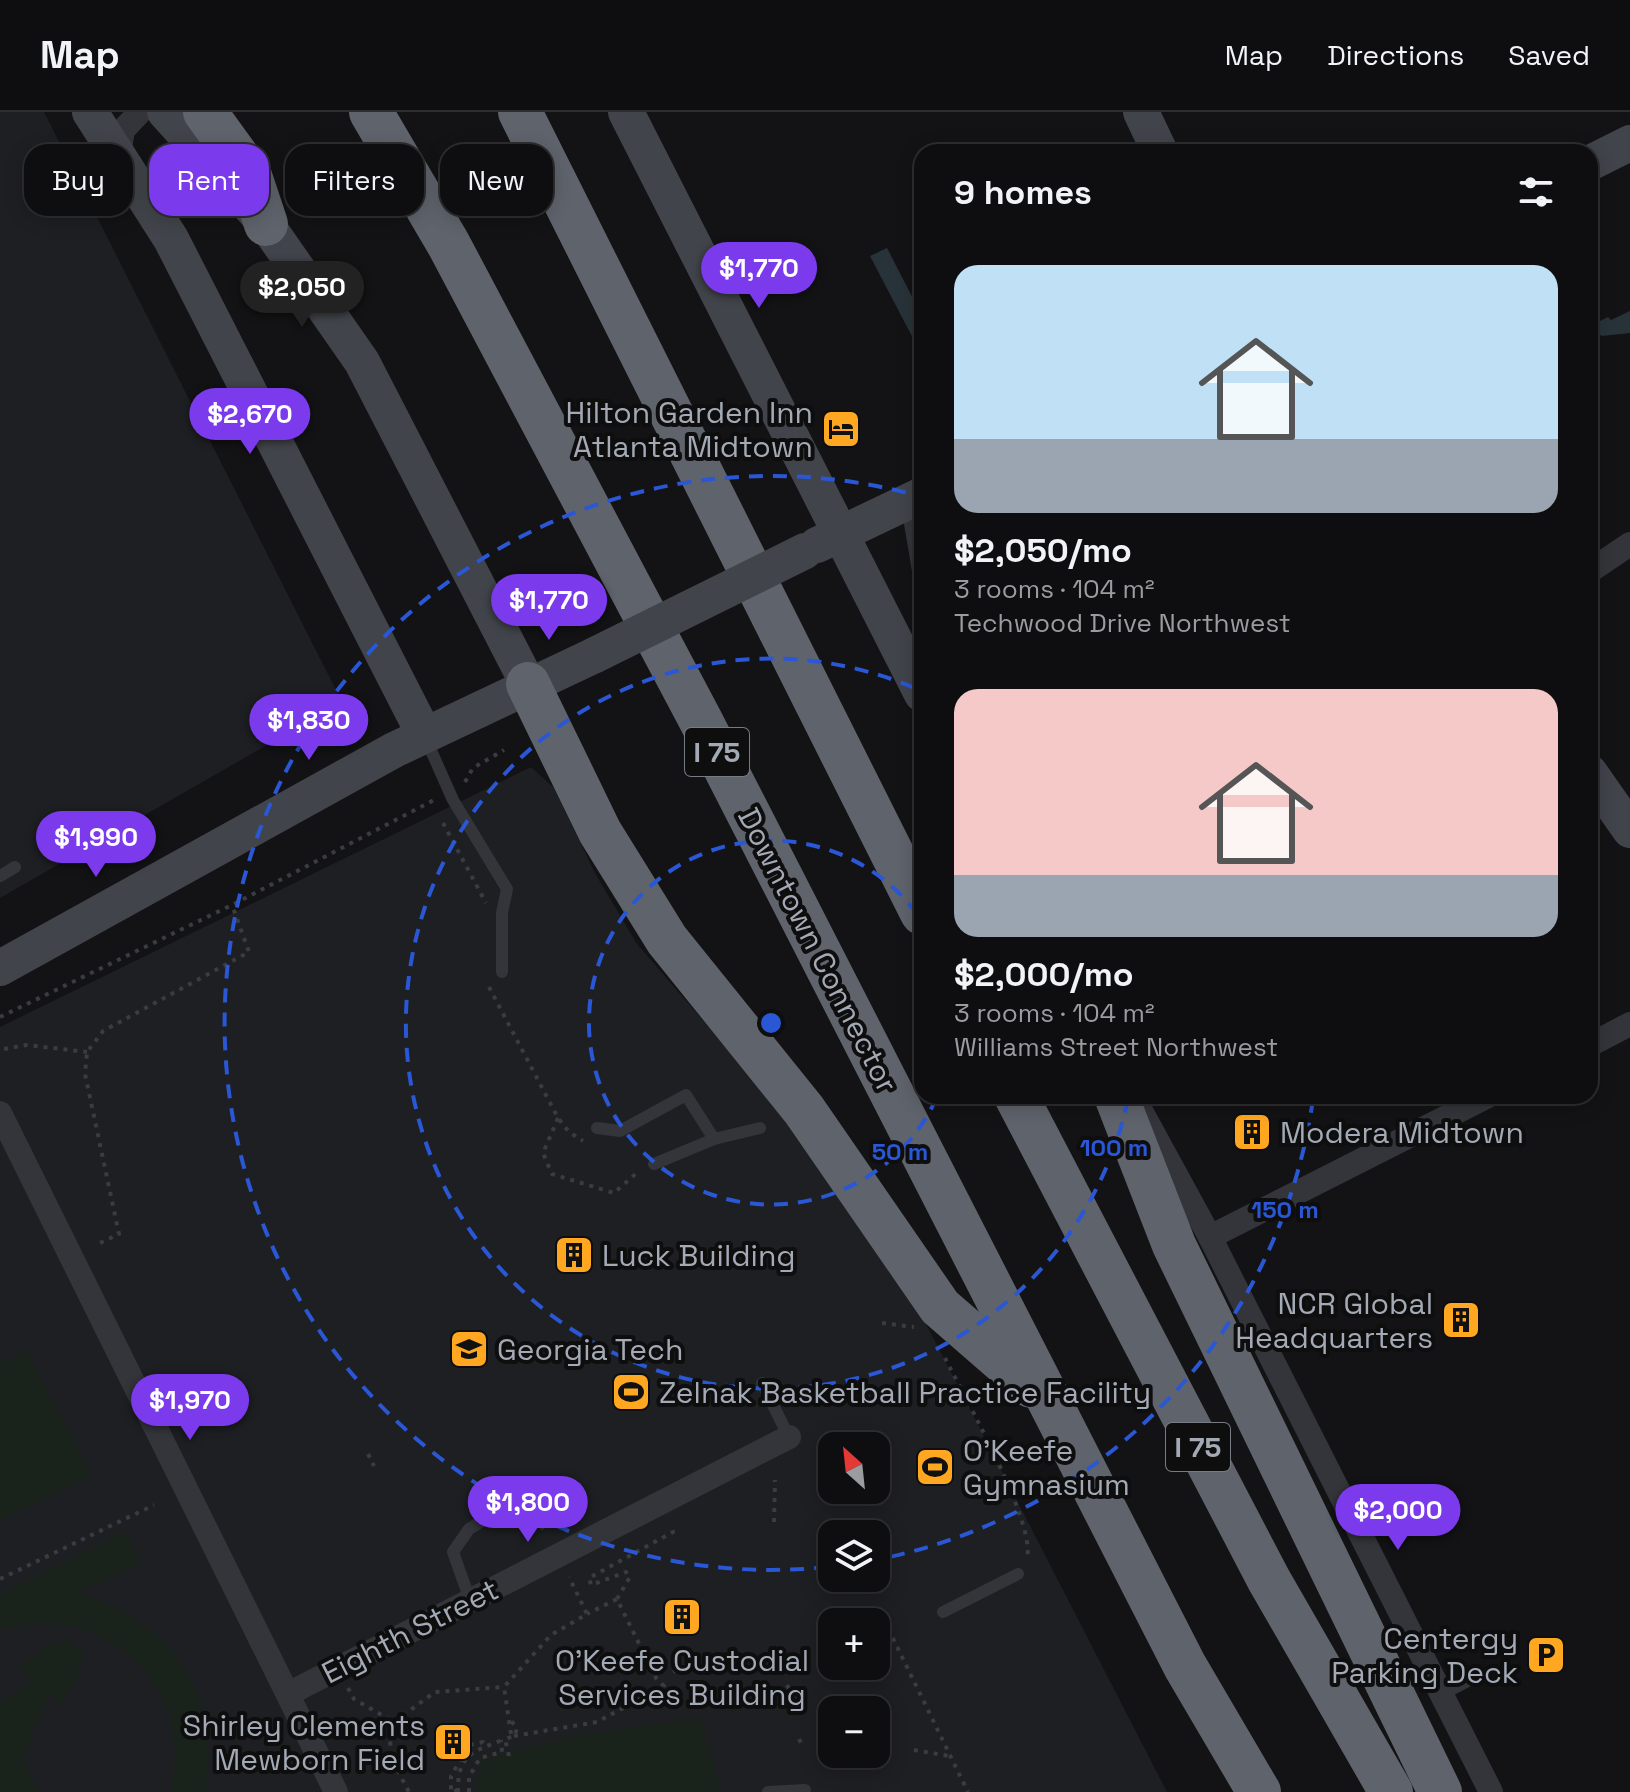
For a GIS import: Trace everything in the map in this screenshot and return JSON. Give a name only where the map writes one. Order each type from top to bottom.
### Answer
[{"type":"highway","points":[[205,112],[249,173],[266,224]]},
{"type":"highway","name":"Downtown Connector","points":[[371,112],[449,245],[701,721],[1185,1666],[1259,1792]]},
{"type":"highway","points":[[520,112],[914,897]]},
{"type":"highway","points":[[528,684],[600,832],[667,940],[804,1110],[940,1307],[1048,1401]]},
{"type":"highway","name":"I 75","points":[[1020,1104],[1269,1580],[1391,1792]]},
{"type":"highway","points":[[1119,1104],[1174,1245],[1440,1792]]},
{"type":"street","points":[[90,112],[112,144]]},
{"type":"street","points":[[121,144],[123,130],[140,112]]},
{"type":"street","points":[[165,112],[266,224],[362,362],[528,684]]},
{"type":"street","points":[[626,112],[914,678]]},
{"type":"street","points":[[1141,112],[1156,144]]},
{"type":"street","points":[[1598,159],[1630,143]]},
{"type":"street","points":[[133,178],[207,308],[424,734]]},
{"type":"street","points":[[0,968],[424,734],[595,655],[914,498]]},
{"type":"street","points":[[1598,566],[1628,549]]},
{"type":"street","points":[[1598,784],[1630,830]]},
{"type":"street","points":[[1598,1041],[1630,1024]]},
{"type":"street","points":[[1136,1104],[1210,1237],[1491,1792]]},
{"type":"street","points":[[1210,1237],[1472,1104]]},
{"type":"street","points":[[0,1113],[336,1792]]},
{"type":"street","name":"Eighth Street","points":[[288,1694],[789,1437]]},
{"type":"lane","points":[[707,273],[744,255]]},
{"type":"lane","points":[[424,734],[449,793],[507,889],[496,973]]},
{"type":"lane","points":[[0,876],[15,867]]},
{"type":"lane","points":[[597,1128],[620,1131],[686,1095],[714,1139]]},
{"type":"lane","points":[[648,1166],[714,1139],[760,1128]]},
{"type":"lane","points":[[762,1383],[789,1437]]},
{"type":"lane","points":[[470,1600],[453,1552],[469,1529],[497,1512]]},
{"type":"lane","points":[[943,1612],[1018,1574]]},
{"type":"lane","points":[[1443,1694],[1468,1681]]},
{"type":"lane","points":[[768,1792],[805,1790]]},
{"type":"path","points":[[0,1017],[232,905],[463,787],[473,768],[504,750]]},
{"type":"path","points":[[432,802],[489,912]]},
{"type":"path","points":[[100,1243],[119,1234],[85,1074],[87,1052],[103,1031],[249,952],[232,905]]},
{"type":"path","points":[[496,973],[489,987],[558,1118],[569,1132],[589,1145]]},
{"type":"path","points":[[4,1049],[27,1045],[87,1052]]},
{"type":"path","points":[[558,1118],[543,1153],[552,1174],[614,1193],[648,1166]]},
{"type":"path","points":[[882,1323],[919,1328]]},
{"type":"path","points":[[943,1355],[1029,1537],[1029,1556],[1018,1574]]},
{"type":"path","points":[[368,1454],[374,1466]]},
{"type":"path","points":[[774,1522],[775,1480]]},
{"type":"path","points":[[524,1490],[545,1534]]},
{"type":"path","points":[[0,1579],[154,1505]]},
{"type":"path","points":[[409,1792],[393,1763],[388,1739],[394,1722],[435,1692],[504,1687],[551,1635],[617,1599],[630,1577],[626,1572],[591,1585],[589,1578],[673,1532],[670,1526]]},
{"type":"path","points":[[569,1577],[587,1614]]},
{"type":"path","points":[[484,1748],[483,1742],[469,1745],[451,1776],[451,1792],[458,1791],[457,1771],[468,1755],[503,1740],[513,1735],[597,1722],[664,1686],[656,1678],[617,1599]]},
{"type":"path","points":[[890,1634],[968,1792]]},
{"type":"path","points":[[775,1661],[783,1677]]},
{"type":"path","points":[[673,1672],[692,1662]]},
{"type":"path","points":[[787,1685],[800,1711]]},
{"type":"path","points":[[504,1687],[513,1735]]},
{"type":"path","points":[[354,1699],[394,1722]]},
{"type":"path","points":[[597,1722],[602,1731]]},
{"type":"path","points":[[799,1739],[802,1745]]},
{"type":"path","points":[[503,1740],[509,1756]]},
{"type":"path","points":[[469,1792],[468,1779],[480,1758],[502,1752],[503,1740]]},
{"type":"path","points":[[914,1750],[949,1756]]},
{"type":"path","points":[[475,1752],[480,1758]]},
{"type":"path","points":[[458,1778],[468,1779]]},
{"type":"shaded area","points":[[0,112],[44,112],[60,144],[24,144],[24,216],[97,216],[342,702],[0,898]]},
{"type":"shaded area","points":[[887,248],[914,300],[914,340],[870,256]]},
{"type":"shaded area","points":[[1630,311],[1630,333],[1598,334],[1598,322],[1608,317],[1611,320]]},
{"type":"shaded area","name":"Georgia Tech","points":[[531,767],[554,788],[596,875],[637,944],[801,1134],[889,1252],[1167,1792],[0,1792],[0,1027]]},
{"type":"shaded area","points":[[27,1351],[91,1476],[0,1520],[0,1363]]},
{"type":"shaded area","points":[[126,1531],[141,1562],[78,1593],[140,1622],[164,1643],[183,1666],[197,1693],[206,1723],[209,1756],[205,1792],[170,1792],[175,1754],[170,1718],[156,1686],[134,1660],[106,1640],[74,1627],[38,1624],[0,1630],[0,1594]]},
{"type":"shaded area","points":[[68,1640],[83,1652],[84,1663],[63,1704],[49,1694],[23,1758],[37,1792],[0,1792],[0,1702],[33,1680],[20,1669],[30,1659],[48,1646]]},
{"type":"shaded area","points":[[700,1718],[722,1792],[476,1792],[477,1774],[484,1759],[576,1735]]},
{"type":"place","name":"Hilton Garden Inn Atlanta Midtown","points":[[841,429]]},
{"type":"place","name":"Modera Midtown","points":[[1252,1132]]},
{"type":"place","name":"Luck Building","points":[[574,1255]]},
{"type":"place","name":"NCR Global Headquarters","points":[[1461,1320]]},
{"type":"place","name":"Georgia Tech","points":[[469,1349]]},
{"type":"place","name":"Zelnak Basketball Practice Facility","points":[[631,1392]]},
{"type":"place","name":"O'Keefe Gymnasium","points":[[935,1467]]},
{"type":"place","name":"O'Keefe Custodial Services Building","points":[[682,1617]]},
{"type":"place","name":"Centergy Parking Deck","points":[[1546,1655]]},
{"type":"place","name":"Shirley Clements Mewborn Field","points":[[453,1742]]}]
